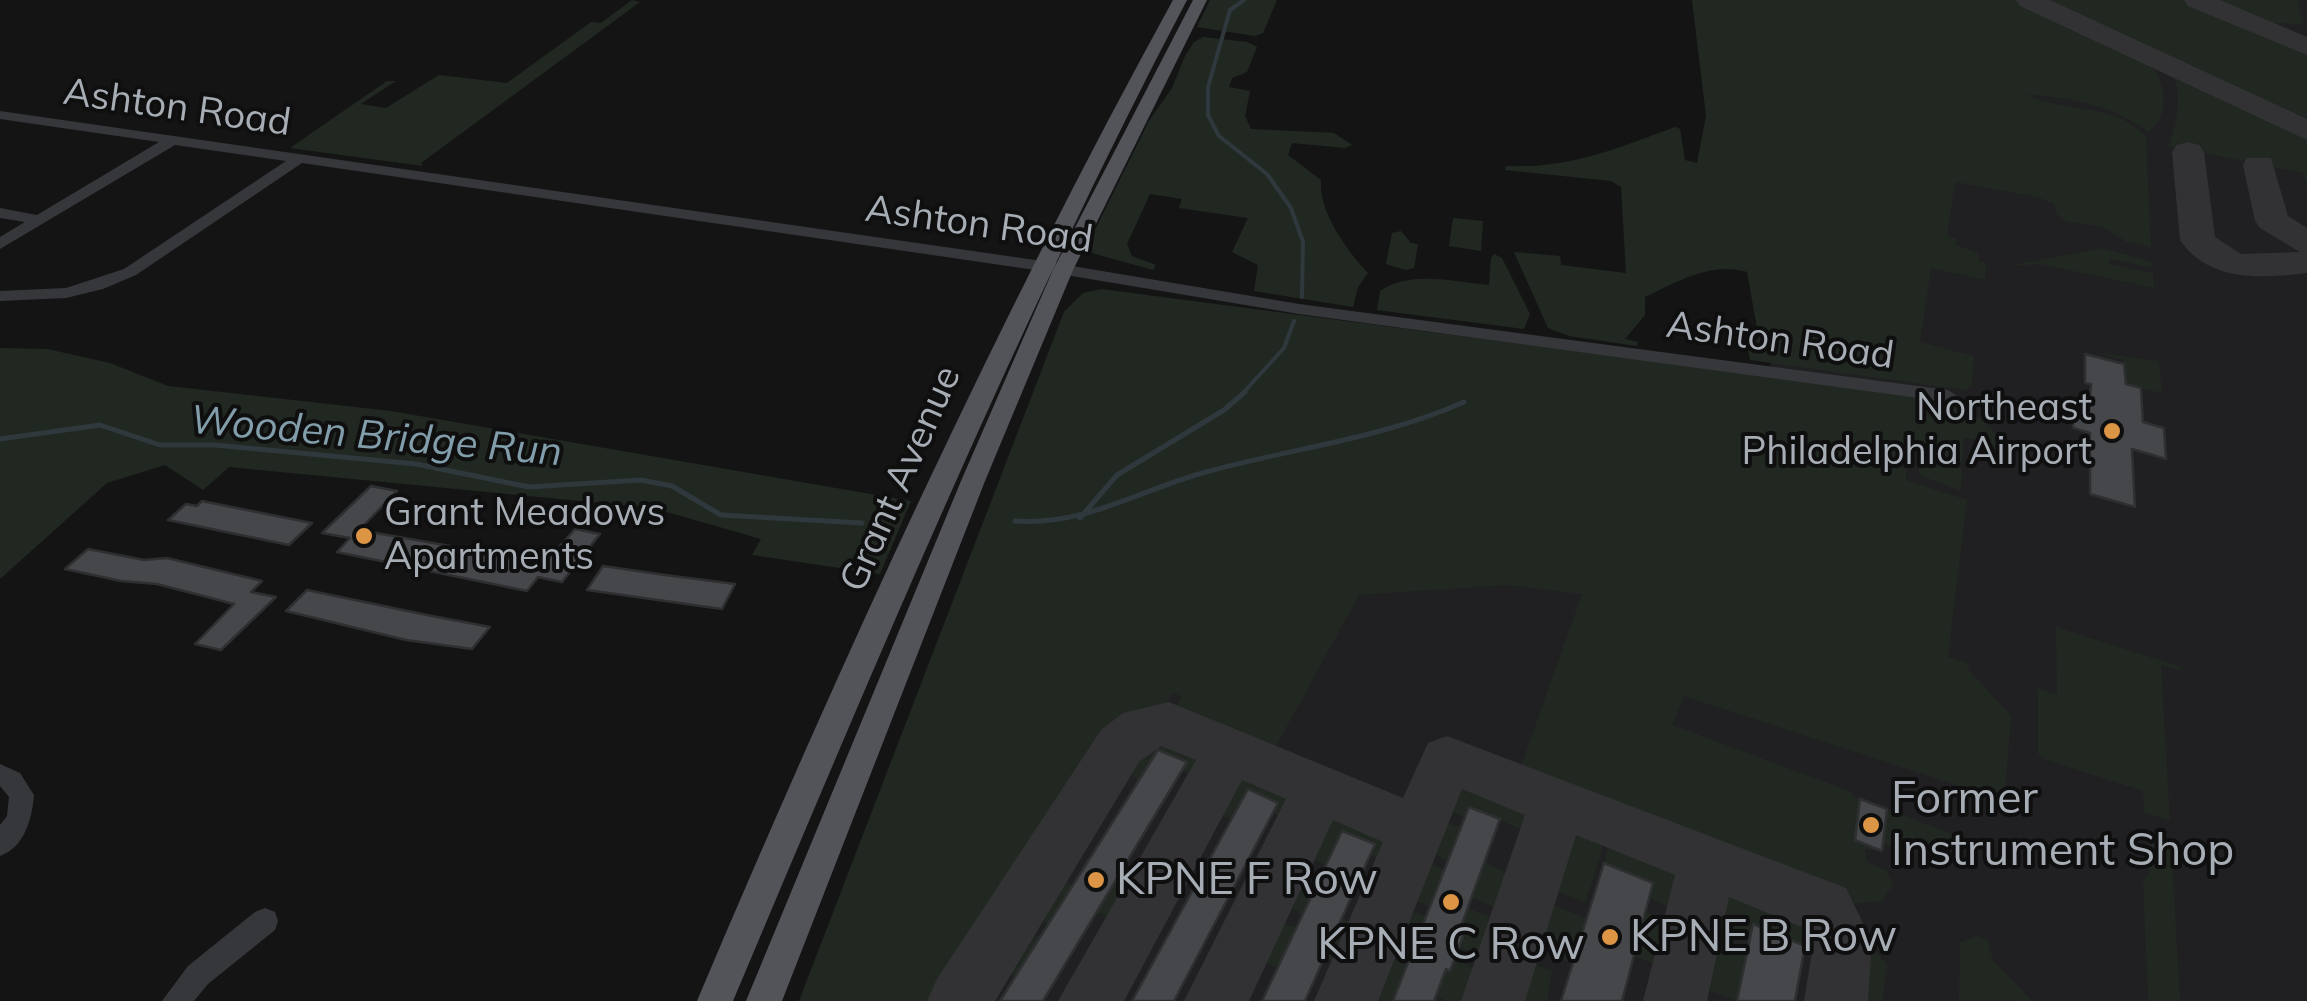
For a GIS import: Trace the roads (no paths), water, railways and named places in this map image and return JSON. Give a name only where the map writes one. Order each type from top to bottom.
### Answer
[{"type":"main road","name":"Grant Avenue","points":[[715,1001],[959,479],[1138,76],[1180,0]]},
{"type":"main road","name":"Grant Avenue","points":[[1052,268],[1200,0]]},
{"type":"main road","points":[[1138,76],[1160,78]]},
{"type":"main road","name":"Grant Avenue","points":[[764,1001],[959,479]]},
{"type":"street","name":"Ashton Road","points":[[0,115],[1052,268],[1299,308],[1948,396]]},
{"type":"street","points":[[0,244],[173,140]]},
{"type":"street","points":[[0,296],[88,290],[130,272],[298,159]]},
{"type":"street","points":[[0,213],[37,220]]},
{"type":"street","points":[[0,774],[22,795],[19,820],[0,845]]},
{"type":"street","points":[[176,1001],[198,975],[265,920]]},
{"type":"waterway","name":"Wooden Bridge Run","points":[[1244,0],[1230,10],[1208,87],[1208,115],[1219,136],[1267,174],[1291,208],[1303,242],[1302,297]]},
{"type":"waterway","name":"Wooden Bridge Run","points":[[1242,394],[1284,348],[1294,321]]},
{"type":"waterway","name":"Wooden Bridge Run","points":[[1084,513],[1117,475],[1224,410],[1245,392]]},
{"type":"waterway","points":[[1084,513],[1181,479],[1369,434],[1464,402]]},
{"type":"waterway","name":"Wooden Bridge Run","points":[[0,439],[100,425],[160,445],[215,445],[416,464],[529,487],[641,480],[672,486],[721,515],[862,523]]},
{"type":"waterway","points":[[1015,521],[1084,513]]},
{"type":"waterway","name":"Wooden Bridge Run","points":[[1080,518],[1084,513]]},
{"type":"place","name":"Northeast Philadelphia Airport","points":[[2112,431]]},
{"type":"place","name":"Grant Meadows Apartments","points":[[364,536]]},
{"type":"place","name":"Former Instrument Shop","points":[[1871,825]]},
{"type":"place","name":"KPNE F Row","points":[[1096,880]]},
{"type":"place","name":"KPNE C Row","points":[[1451,902]]},
{"type":"place","name":"KPNE B Row","points":[[1610,937]]}]
